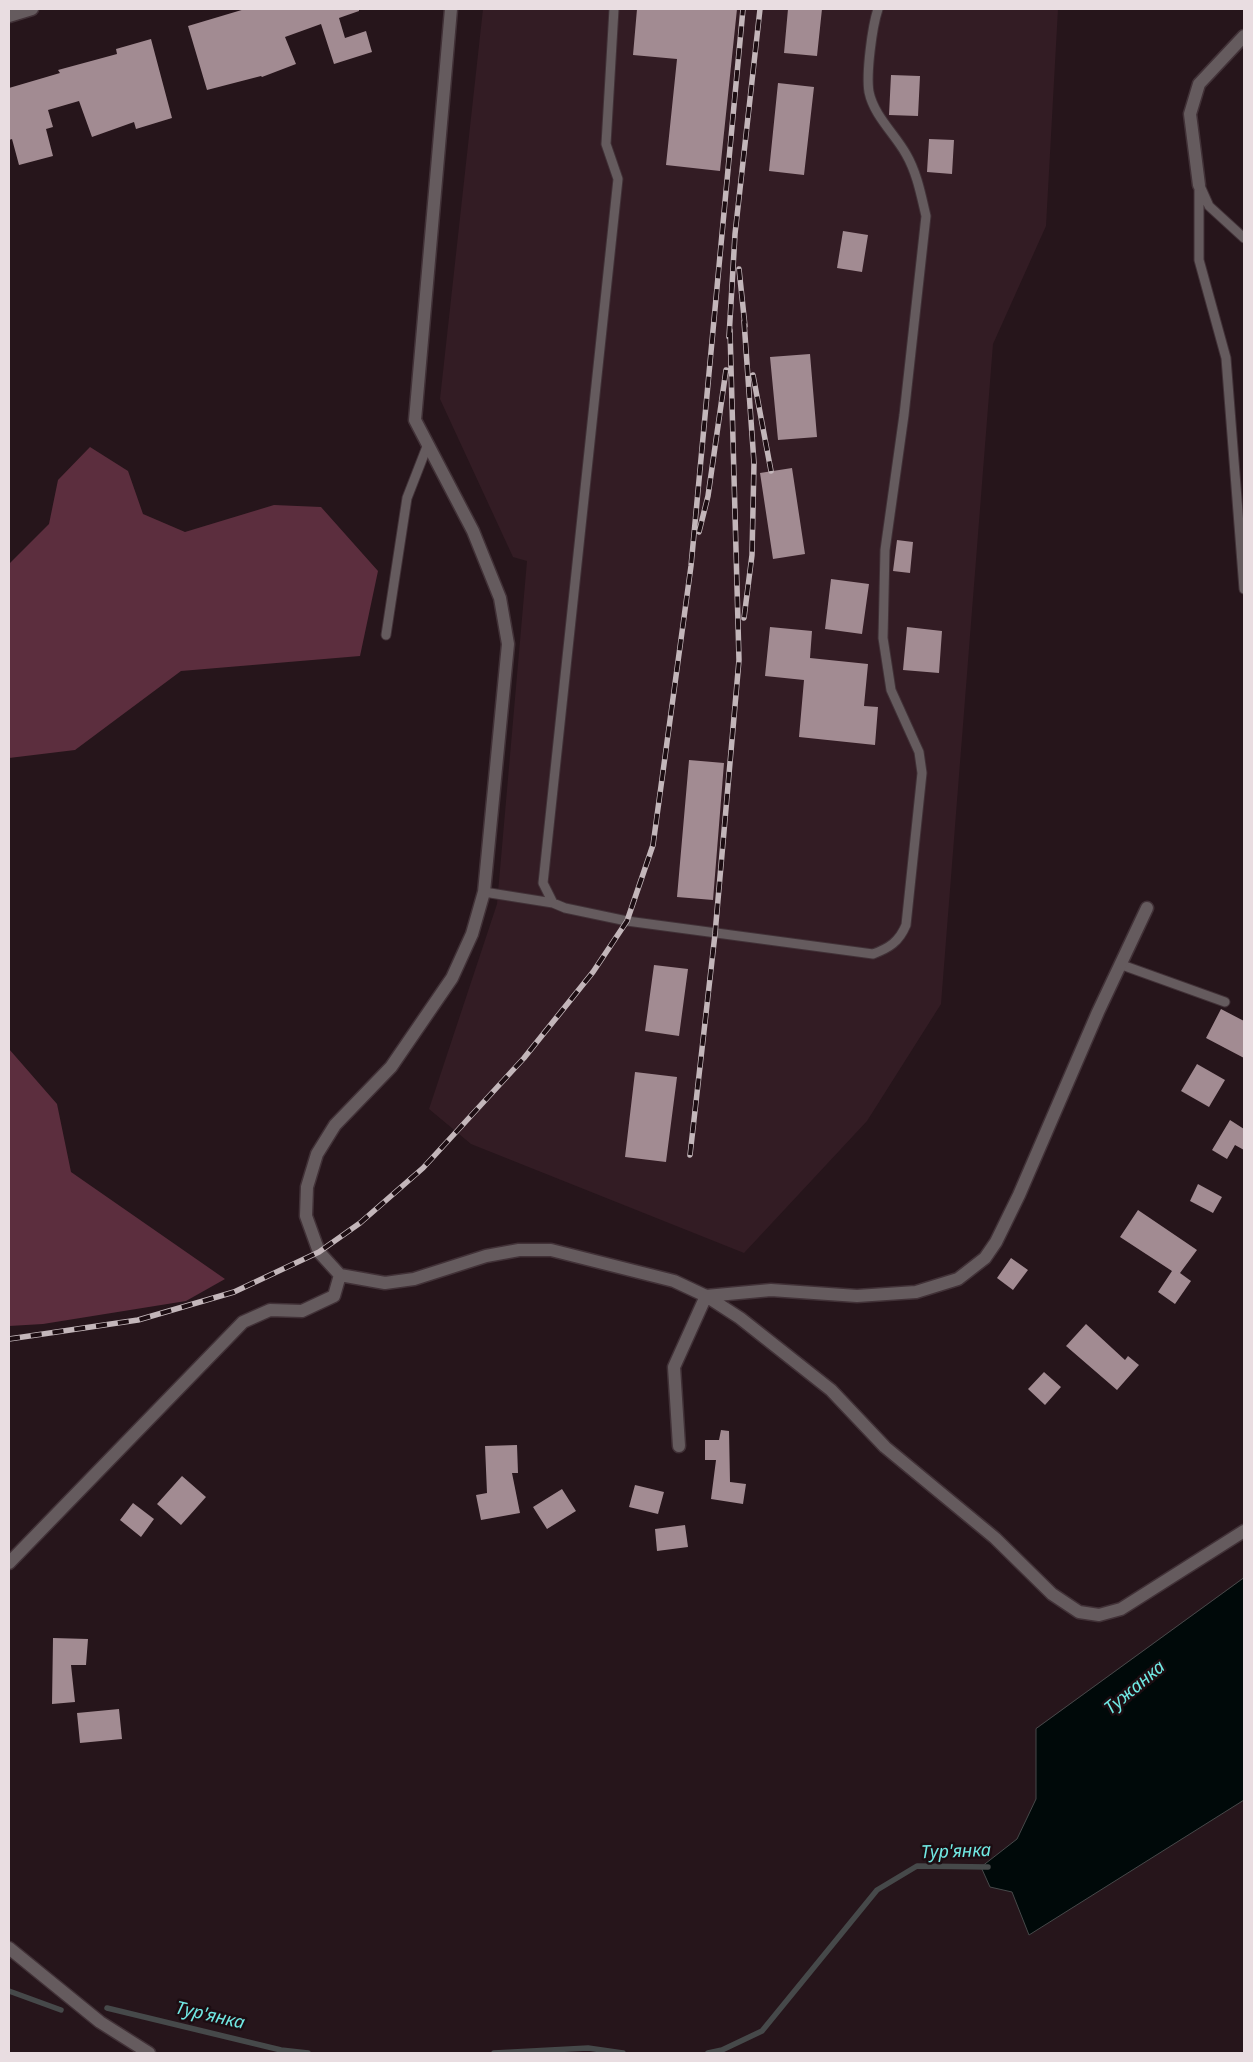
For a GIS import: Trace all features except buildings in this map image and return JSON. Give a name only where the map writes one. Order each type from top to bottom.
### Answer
[{"type":"street","points":[[9,16],[32,9]]},
{"type":"street","points":[[450,9],[415,420],[473,530],[500,598],[508,644],[484,892],[472,934],[452,978],[391,1067],[335,1125],[317,1154],[307,1187],[306,1216],[319,1252],[340,1274],[385,1283],[414,1279],[486,1256],[519,1250],[551,1250],[674,1280],[706,1296],[740,1318],[831,1390],[885,1447],[995,1538],[1052,1594],[1079,1612],[1099,1615],[1121,1609],[1244,1531]]},
{"type":"street","points":[[1199,185],[1190,114],[1194,99],[1199,84],[1244,36]]},
{"type":"street","points":[[706,1296],[771,1290],[857,1296],[916,1292],[958,1279],[985,1258],[1004,1226],[1098,1012],[1122,965],[1147,908]]},
{"type":"street","points":[[9,1564],[243,1322],[270,1310],[302,1312],[322,1303],[334,1296],[340,1274]]},
{"type":"street","points":[[679,1446],[674,1367],[706,1296]]},
{"type":"street","points":[[9,1948],[100,2022],[149,2053]]},
{"type":"lane","points":[[553,904],[543,883],[544,869],[618,179],[606,144],[614,9]]},
{"type":"lane","points":[[484,892],[553,904],[627,921],[873,954],[887,948],[900,938],[906,925],[922,773],[919,752],[891,690],[883,638],[885,550],[904,415],[926,216],[919,184],[906,154],[886,129],[869,93],[874,19],[878,9]]},
{"type":"lane","points":[[1199,185],[1209,206],[1244,238]]},
{"type":"lane","points":[[1199,185],[1199,260],[1226,358],[1244,589]]},
{"type":"lane","points":[[386,635],[407,498],[428,444]]},
{"type":"lane","points":[[1122,965],[1226,1002]]},
{"type":"shaded area","points":[[483,9],[1058,9],[1046,226],[993,344],[941,1004],[867,1121],[744,1253],[471,1144],[429,1109],[497,904],[527,561],[513,557],[440,399]]},
{"type":"shaded area","points":[[90,447],[128,471],[143,514],[185,532],[274,505],[321,507],[378,571],[360,656],[181,671],[75,750],[9,758],[9,564],[49,524],[58,480]]},
{"type":"shaded area","points":[[9,1049],[57,1104],[71,1172],[225,1279],[186,1301],[43,1324],[9,1326]]},
{"type":"water","name":"Тужанка","points":[[1244,1578],[1244,1800],[1029,1935],[1012,1892],[990,1887],[981,1867],[1017,1839],[1036,1799],[1036,1729]]},
{"type":"waterway","name":"Тур'янка","points":[[708,2053],[722,2050],[762,2031],[877,1890],[917,1866],[988,1867]]},
{"type":"waterway","name":"Тур'янка","points":[[9,1991],[61,2010]]},
{"type":"waterway","name":"Тур'янка","points":[[107,2008],[281,2050],[308,2053]]},
{"type":"waterway","name":"Тур'янка","points":[[494,2053],[588,2048],[623,2053]]},
{"type":"railway","points":[[9,1339],[138,1320],[234,1292],[319,1252],[360,1223],[423,1168],[524,1058],[593,972],[627,921],[653,845],[691,566],[743,9]]},
{"type":"railway","points":[[729,337],[735,234],[760,9]]},
{"type":"railway","points":[[739,269],[745,326]]},
{"type":"railway","points":[[744,321],[754,463],[752,555],[744,618]]},
{"type":"railway","points":[[690,1155],[715,934],[739,660],[730,330]]},
{"type":"railway","points":[[699,532],[708,496],[726,370]]},
{"type":"railway","points":[[753,375],[771,471]]}]
